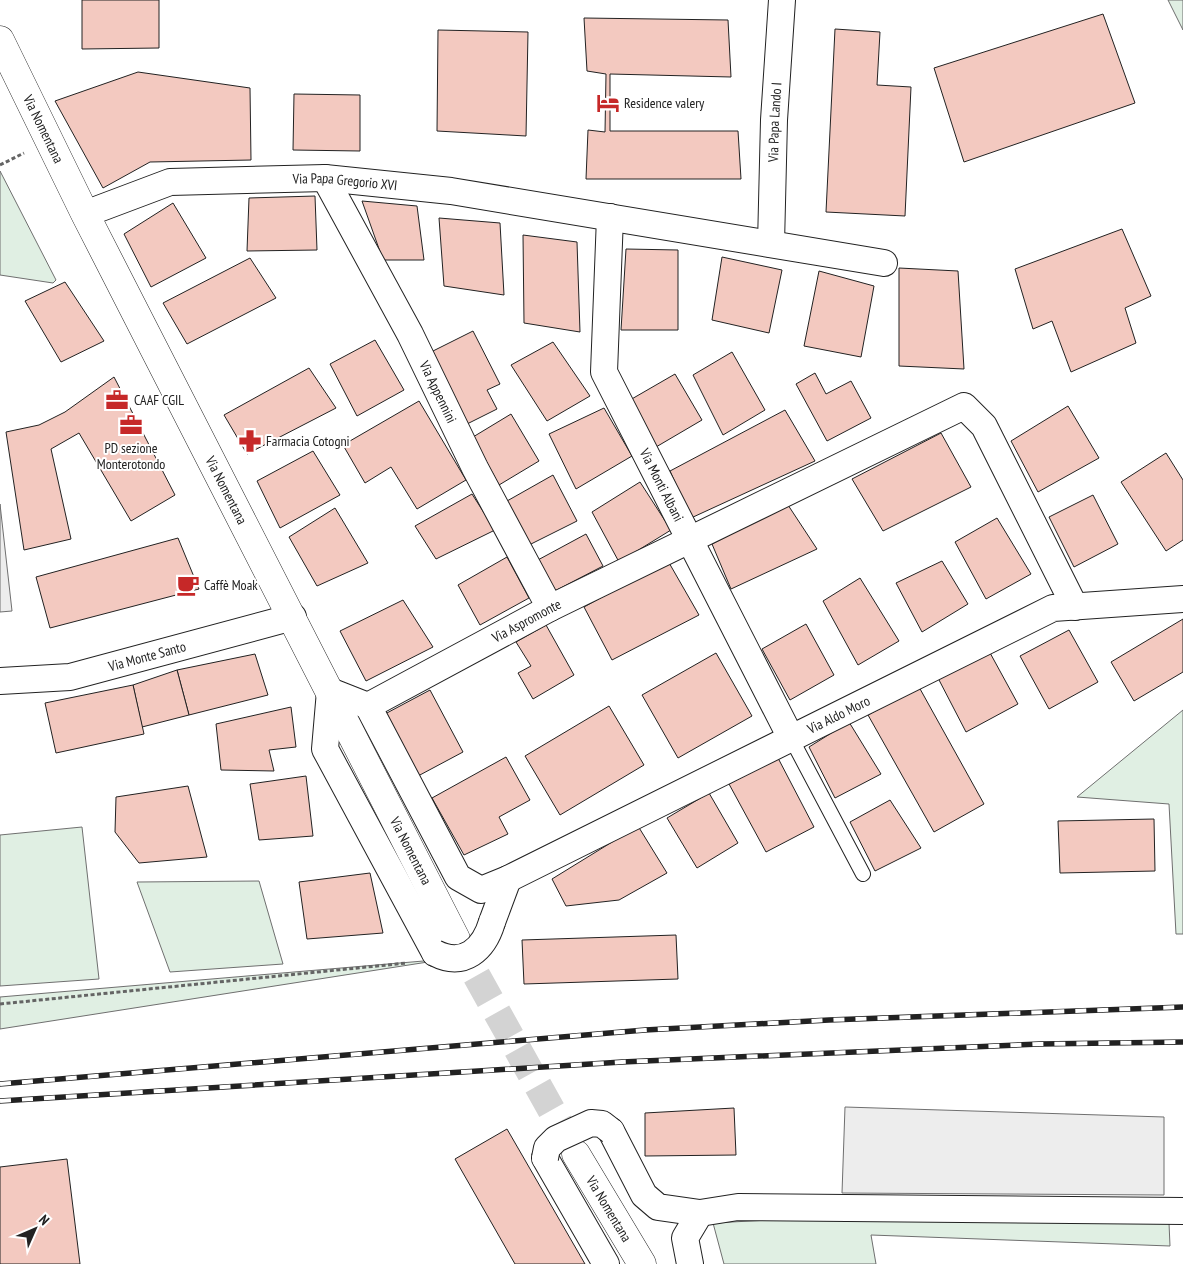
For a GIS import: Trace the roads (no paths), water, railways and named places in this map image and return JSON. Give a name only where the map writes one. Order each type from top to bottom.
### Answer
[{"type":"main road","name":"Via Nomentana","points":[[0,40],[85,214],[330,691],[446,950]]},
{"type":"main road","name":"Via Nomentana","points":[[576,1154],[642,1264]]},
{"type":"street","name":"Via Papa Lando I","points":[[771,244],[774,120],[782,0]]},
{"type":"street","name":"Via Papa Gregorio XVI","points":[[85,214],[170,182],[325,178],[451,191],[610,217]]},
{"type":"street","name":"Via Appennini","points":[[325,178],[410,334],[475,468],[550,608]]},
{"type":"street","points":[[610,217],[884,263]]},
{"type":"street","name":"Via Monti Albani","points":[[610,217],[604,372],[791,738]]},
{"type":"street","name":"Via Aspromonte","points":[[368,706],[550,608],[964,406],[984,426],[1074,607]]},
{"type":"street","name":"Via Aldo Moro","points":[[368,706],[458,876],[481,890],[508,879],[1053,608],[1183,599]]},
{"type":"street","name":"Via Monte Santo","points":[[0,681],[70,677],[293,617]]},
{"type":"street","points":[[330,691],[368,706]]},
{"type":"street","points":[[446,950],[456,960],[474,952],[487,938],[508,879]]},
{"type":"street","points":[[606,1264],[545,1158],[547,1148],[556,1139],[591,1123],[602,1124],[611,1131],[644,1195],[658,1206],[700,1213],[738,1207],[1183,1212]]},
{"type":"street","points":[[690,1264],[685,1238],[700,1213]]},
{"type":"lane","points":[[791,738],[863,874]]},
{"type":"tunnel","points":[[456,939],[576,1154]]},
{"type":"railway","points":[[0,1084],[645,1030],[829,1020],[1183,1007]]},
{"type":"railway","points":[[0,1101],[622,1062],[1039,1044],[1183,1042]]},
{"type":"place","name":"Residence valery","points":[[608,103]]},
{"type":"place","name":"CAAF CGIL","points":[[117,400]]},
{"type":"place","name":"PD sezione Monterotondo","points":[[131,425]]},
{"type":"place","name":"Farmacia Cotogni","points":[[250,441]]},
{"type":"place","name":"Caffè Moak","points":[[188,585]]}]
